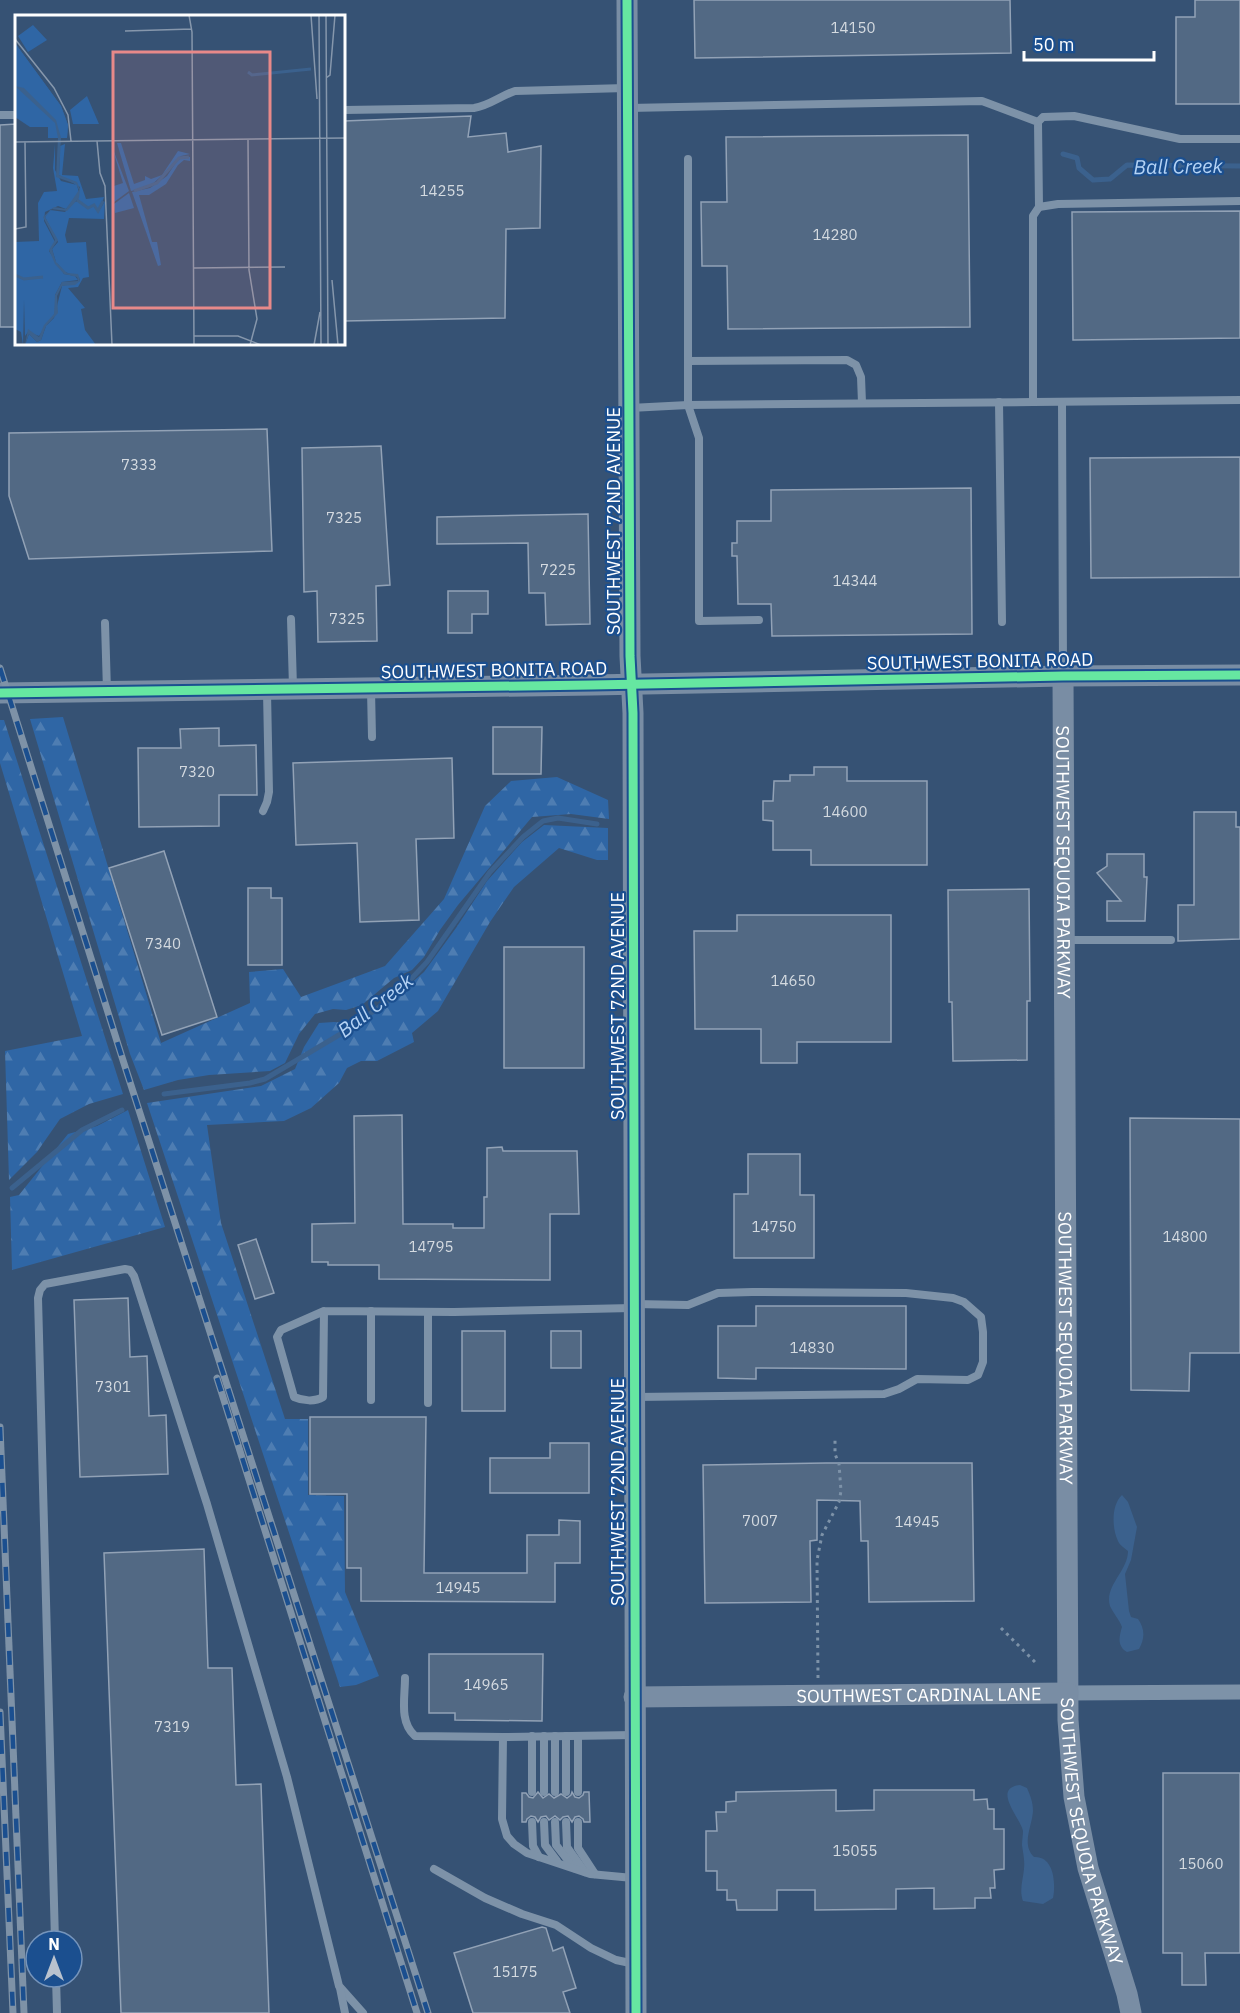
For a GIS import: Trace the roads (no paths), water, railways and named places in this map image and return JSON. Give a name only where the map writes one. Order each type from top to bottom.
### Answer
[{"type":"main road","name":"SOUTHWEST 72ND AVENUE","points":[[627,0],[630,656],[633,713],[636,2013]]},
{"type":"main road","name":"SOUTHWEST BONITA ROAD","points":[[0,693],[267,691],[1064,676],[1240,675]]},
{"type":"main road","name":"SOUTHWEST SEQUOIA PARKWAY","points":[[1064,676],[1070,1758],[1080,1831],[1088,1869],[1131,2013]]},
{"type":"main road","name":"SOUTHWEST CARDINAL LANE","points":[[634,1697],[1068,1693]]},
{"type":"street","name":"SOUTHWEST CARDINAL LANE","points":[[1068,1693],[1240,1692]]},
{"type":"lane","points":[[345,110],[474,108],[487,106],[501,96],[515,92],[628,98],[982,101],[1038,122]]},
{"type":"lane","points":[[1038,122],[1044,117],[1074,116],[1180,139],[1240,139]]},
{"type":"lane","points":[[1033,402],[1033,216],[1039,207],[1038,122]]},
{"type":"lane","points":[[688,159],[688,405],[699,438],[699,621],[759,620]]},
{"type":"lane","points":[[1039,207],[1058,204],[1240,201]]},
{"type":"lane","points":[[688,361],[847,360],[856,365],[861,377],[862,404]]},
{"type":"lane","points":[[630,408],[688,405],[1240,400]]},
{"type":"lane","points":[[999,402],[1002,622]]},
{"type":"lane","points":[[1062,402],[1064,676]]},
{"type":"lane","points":[[291,619],[293,690]]},
{"type":"lane","points":[[105,623],[107,692]]},
{"type":"lane","points":[[371,689],[372,737]]},
{"type":"lane","points":[[262,811],[269,792],[267,691]]},
{"type":"lane","points":[[1065,940],[1171,940]]},
{"type":"lane","points":[[56,1929],[38,1298],[45,1284],[125,1269],[130,1270],[134,1276],[207,1504],[287,1777],[345,2013]]},
{"type":"lane","points":[[324,1311],[323,1397],[318,1400],[301,1400],[294,1397],[277,1337],[281,1330],[324,1311],[428,1312],[687,1305],[718,1293],[906,1293],[954,1298],[964,1302],[981,1317],[983,1362],[978,1375],[968,1380],[917,1379],[884,1394],[634,1397]]},
{"type":"lane","points":[[371,1311],[371,1400]]},
{"type":"lane","points":[[428,1312],[428,1403]]},
{"type":"lane","points":[[405,1678],[404,1718],[409,1731],[415,1736],[634,1735]]},
{"type":"lane","points":[[532,1736],[532,1792]]},
{"type":"lane","points":[[544,1736],[544,1792]]},
{"type":"lane","points":[[555,1736],[555,1792]]},
{"type":"lane","points":[[566,1736],[566,1792]]},
{"type":"lane","points":[[578,1736],[578,1792]]},
{"type":"lane","points":[[503,1737],[503,1827],[514,1845],[527,1853],[574,1869],[595,1874],[635,1878]]},
{"type":"lane","points":[[532,1822],[533,1846],[539,1857]]},
{"type":"lane","points":[[544,1822],[545,1845],[560,1864]]},
{"type":"lane","points":[[555,1822],[556,1845],[574,1869]]},
{"type":"lane","points":[[566,1822],[567,1847],[585,1872]]},
{"type":"lane","points":[[578,1822],[578,1848],[595,1874]]},
{"type":"lane","points":[[434,1869],[485,1898],[522,1914],[556,1925],[591,1948],[616,1960],[636,1964]]},
{"type":"lane","points":[[339,1986],[363,2013]]},
{"type":"lane","points":[[56,1989],[57,2013]]},
{"type":"waterway","name":"Ball Creek","points":[[1063,154],[1077,158],[1079,168],[1093,180],[1110,179],[1127,165],[1240,166]]},
{"type":"waterway","name":"Ball Creek","points":[[164,1094],[265,1079],[349,1029],[397,994],[427,962],[490,872],[523,837],[543,821],[558,818],[597,824]]},
{"type":"waterway","name":"Ball Creek","points":[[12,1188],[82,1130],[122,1110]]},
{"type":"railway","points":[[0,668],[428,2013]]},
{"type":"railway","points":[[217,1378],[417,2013]]},
{"type":"railway","points":[[0,1427],[24,2013]]},
{"type":"railway","points":[[0,1712],[13,2013]]}]
